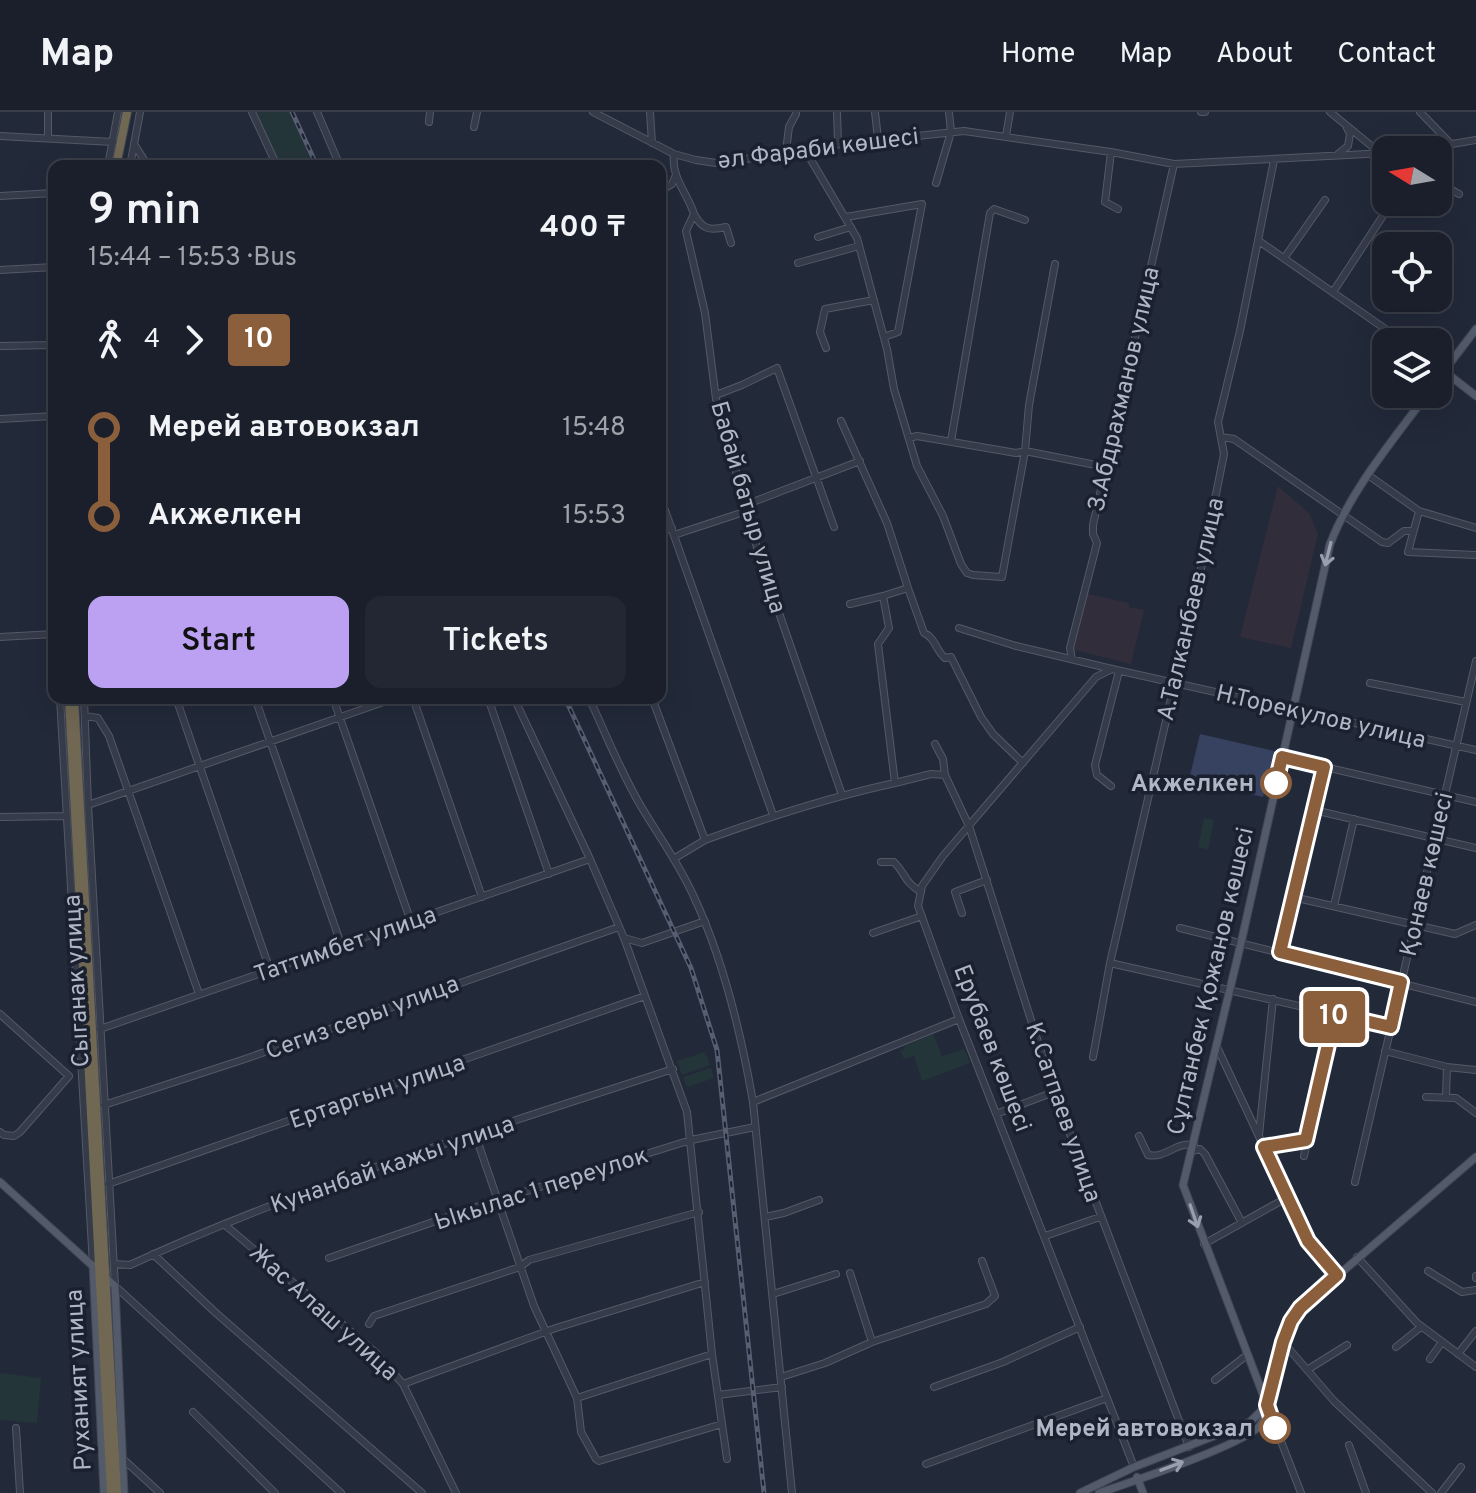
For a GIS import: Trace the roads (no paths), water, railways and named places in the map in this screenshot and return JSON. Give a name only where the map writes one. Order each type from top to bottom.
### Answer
[{"type":"highway","points":[[119,160],[129,112]]},
{"type":"highway","points":[[72,704],[111,1493]]},
{"type":"highway","points":[[99,1271],[117,1493]]},
{"type":"main road","points":[[1452,356],[1476,329]]},
{"type":"main road","points":[[1452,377],[1476,396]]},
{"type":"main road","name":"Сұлтанбек Қожанов көшесі","points":[[1267,1405],[1183,1185],[1241,943],[1330,544],[1341,515],[1417,408]]},
{"type":"main road","points":[[1099,1493],[1248,1436],[1261,1424],[1283,1342],[1300,1308],[1476,1157]]},
{"type":"main road","points":[[0,1182],[115,1286]]},
{"type":"main road","name":"Руханият улица","points":[[99,1271],[104,1493]]},
{"type":"main road","name":"Руханият улица","points":[[115,1286],[124,1493]]},
{"type":"main road","points":[[1080,1493],[1134,1467],[1250,1422],[1267,1405]]},
{"type":"main road","name":"Ерубаев көшесі","points":[[1134,1467],[1143,1493]]},
{"type":"street","points":[[48,112],[48,138]]},
{"type":"street","points":[[109,160],[118,112]]},
{"type":"street","points":[[131,160],[140,112]]},
{"type":"street","points":[[252,112],[274,160]]},
{"type":"street","points":[[317,112],[337,160]]},
{"type":"street","points":[[429,122],[430,112]]},
{"type":"street","points":[[474,127],[477,112]]},
{"type":"street","name":"әл Фараби көшесі","points":[[593,112],[674,154],[696,160],[731,162],[838,143],[964,131],[1174,164],[1372,154]]},
{"type":"street","points":[[650,112],[652,143]]},
{"type":"street","points":[[837,112],[838,143]]},
{"type":"street","points":[[875,112],[878,139]]},
{"type":"street","points":[[936,183],[951,132],[949,112]]},
{"type":"street","points":[[1006,136],[1010,112]]},
{"type":"street","points":[[1330,112],[1372,145]]},
{"type":"street","points":[[1420,112],[1443,136]]},
{"type":"street","points":[[786,151],[789,127],[796,114]]},
{"type":"street","points":[[1334,156],[1348,146],[1347,128]]},
{"type":"street","points":[[0,136],[113,142]]},
{"type":"street","points":[[1452,145],[1476,140]]},
{"type":"street","points":[[134,144],[144,160]]},
{"type":"street","points":[[804,148],[846,217],[859,246],[884,337],[894,389],[917,466],[943,516],[961,564],[967,573],[973,575],[1002,577],[1055,264]]},
{"type":"street","points":[[1111,152],[1105,202],[1118,209]]},
{"type":"street","points":[[674,154],[675,177],[700,225],[707,229],[726,227],[731,243]]},
{"type":"street","name":"А.Талканбаев улица","points":[[1093,1057],[1110,963],[1172,683],[1201,569],[1224,454],[1218,422],[1274,160]]},
{"type":"street","name":"З.Абдрахманов улица","points":[[1072,659],[1070,648],[1097,543],[1093,525],[1174,164]]},
{"type":"street","points":[[666,188],[675,177]]},
{"type":"street","points":[[1452,190],[1459,194]]},
{"type":"street","points":[[0,196],[48,193]]},
{"type":"street","points":[[1285,257],[1325,200]]},
{"type":"street","points":[[846,217],[922,204],[898,332],[884,337]]},
{"type":"street","points":[[951,441],[990,213],[994,209],[1001,210],[1025,220]]},
{"type":"street","name":"Бабай батыр улица","points":[[694,214],[686,231],[705,313],[716,395],[759,555],[842,795]]},
{"type":"street","points":[[1333,292],[1383,216]]},
{"type":"street","points":[[818,237],[851,227]]},
{"type":"street","points":[[1259,241],[1384,328]]},
{"type":"street","points":[[798,263],[859,246]]},
{"type":"street","points":[[0,270],[48,267]]},
{"type":"street","points":[[826,348],[820,332],[825,309],[874,300]]},
{"type":"street","points":[[0,346],[48,345]]},
{"type":"street","points":[[716,395],[777,368],[834,527]]},
{"type":"street","points":[[0,419],[48,416]]},
{"type":"street","points":[[841,421],[887,523],[924,633],[930,635],[945,658],[951,657],[981,717],[993,734],[1023,763]]},
{"type":"street","points":[[909,438],[917,436],[1016,453],[1025,451],[1106,467]]},
{"type":"street","points":[[1221,437],[1234,439],[1386,543],[1404,531],[1413,531]]},
{"type":"street","points":[[666,532],[746,508],[860,461]]},
{"type":"street","points":[[1368,475],[1419,511],[1476,528]]},
{"type":"street","points":[[1419,511],[1407,549],[1411,553],[1476,555]]},
{"type":"street","points":[[666,513],[773,815]]},
{"type":"street","points":[[850,604],[908,588]]},
{"type":"street","points":[[883,596],[889,628],[878,644],[895,783]]},
{"type":"street","name":"Н.Торекулов улица","points":[[959,628],[1016,646],[1115,670],[1476,750]]},
{"type":"street","points":[[0,637],[48,634]]},
{"type":"street","name":"Қонаев көшесі","points":[[1355,1182],[1476,661]]},
{"type":"street","points":[[881,862],[894,862],[907,883],[921,892],[943,856],[1096,677],[1115,670]]},
{"type":"street","points":[[1111,786],[1097,775],[1095,765],[1115,670]]},
{"type":"street","points":[[1370,683],[1466,702]]},
{"type":"street","name":"Сыганак улица","points":[[60,704],[99,1271]]},
{"type":"street","points":[[84,704],[115,1286],[335,1491]]},
{"type":"street","points":[[178,704],[270,970]]},
{"type":"street","points":[[257,704],[341,944]]},
{"type":"street","points":[[335,704],[411,922]]},
{"type":"street","points":[[88,805],[377,704]]},
{"type":"street","points":[[415,704],[482,897]]},
{"type":"street","points":[[490,704],[549,874]]},
{"type":"street","points":[[517,704],[624,938],[687,1112],[712,1354],[727,1459]]},
{"type":"street","points":[[592,704],[641,807],[675,858],[705,921],[742,1043],[753,1102],[792,1493]]},
{"type":"street","points":[[654,704],[705,840]]},
{"type":"street","points":[[85,716],[98,718],[104,725],[199,994]]},
{"type":"street","name":"К.Сатпаев улица","points":[[935,744],[943,759],[945,775],[969,826],[1054,1092],[1189,1447]]},
{"type":"street","points":[[1282,757],[1476,802]]},
{"type":"street","points":[[1280,952],[1324,767]]},
{"type":"street","points":[[675,858],[705,840],[773,815],[931,774],[945,775]]},
{"type":"street","points":[[1314,810],[1476,848]]},
{"type":"street","points":[[0,817],[67,816]]},
{"type":"street","points":[[1334,906],[1354,819]]},
{"type":"street","name":"Таттимбет улица","points":[[100,1029],[590,859]]},
{"type":"street","points":[[962,913],[955,892],[987,880]]},
{"type":"street","name":"Ерубаев көшесі","points":[[921,892],[918,906],[959,1019],[1134,1467]]},
{"type":"street","points":[[1293,897],[1455,934],[1476,925]]},
{"type":"street","points":[[873,933],[922,916]]},
{"type":"street","points":[[624,938],[642,943],[705,921]]},
{"type":"street","name":"Сегиз серы улица","points":[[104,1105],[245,1059],[619,927]]},
{"type":"street","points":[[1180,928],[1476,1002]]},
{"type":"street","points":[[1110,963],[1391,1027]]},
{"type":"street","name":"Ертаргын улица","points":[[108,1184],[645,996]]},
{"type":"street","points":[[1259,1137],[1273,999]]},
{"type":"street","points":[[0,1014],[69,1076],[20,1132],[14,1136],[0,1132]]},
{"type":"street","points":[[1304,1156],[1335,1014]]},
{"type":"street","points":[[753,1102],[959,1019]]},
{"type":"street","points":[[1217,1047],[1308,1241],[1337,1275]]},
{"type":"street","points":[[1385,1051],[1447,1067],[1476,1070]]},
{"type":"street","points":[[1446,1096],[1447,1067]]},
{"type":"street","name":"Кунанбай кажы улица","points":[[114,1264],[130,1265],[318,1187],[673,1069]]},
{"type":"street","points":[[996,1114],[1054,1092]]},
{"type":"street","points":[[1426,1097],[1456,1098],[1476,1113]]},
{"type":"street","name":"Ыкылас 1 переулок","points":[[329,1258],[691,1140],[755,1127]]},
{"type":"street","points":[[475,1134],[520,1267],[577,1398],[581,1432],[597,1460],[722,1424]]},
{"type":"street","points":[[1139,1136],[1148,1155],[1155,1157],[1186,1143],[1200,1149],[1242,1223]]},
{"type":"street","points":[[1264,1147],[1306,1140]]},
{"type":"street","points":[[1204,1244],[1288,1197]]},
{"type":"street","points":[[765,1217],[819,1200]]},
{"type":"street","points":[[369,1324],[374,1316],[520,1267],[529,1260],[699,1212]]},
{"type":"street","points":[[1045,1236],[1100,1217]]},
{"type":"street","name":"Жас Алаш улица","points":[[224,1224],[375,1352],[403,1384],[456,1493]]},
{"type":"street","points":[[153,1254],[422,1493]]},
{"type":"street","points":[[1357,1257],[1421,1327],[1476,1367]]},
{"type":"street","points":[[781,1377],[825,1363],[872,1342],[986,1304],[995,1296],[982,1261]]},
{"type":"street","points":[[1428,1271],[1462,1292],[1476,1290]]},
{"type":"street","points":[[850,1273],[872,1342]]},
{"type":"street","points":[[773,1294],[836,1274]]},
{"type":"street","points":[[403,1384],[546,1332],[705,1282]]},
{"type":"street","points":[[934,1387],[1003,1362],[1080,1327]]},
{"type":"street","points":[[1396,1347],[1421,1327]]},
{"type":"street","points":[[1458,1354],[1476,1331]]},
{"type":"street","points":[[1283,1342],[1334,1401],[1432,1493]]},
{"type":"street","points":[[1430,1359],[1442,1342]]},
{"type":"street","points":[[1307,1370],[1347,1345]]},
{"type":"street","points":[[577,1398],[712,1354]]},
{"type":"street","points":[[1215,1380],[1247,1355]]},
{"type":"street","points":[[718,1395],[782,1387]]},
{"type":"street","points":[[926,1464],[1107,1398]]},
{"type":"street","points":[[1267,1405],[1301,1493]]},
{"type":"street","points":[[193,1412],[275,1493]]},
{"type":"street","points":[[16,1428],[20,1493]]},
{"type":"street","points":[[1349,1445],[1366,1493]]},
{"type":"street","points":[[123,1459],[160,1493]]},
{"type":"street","points":[[1441,1493],[1461,1467]]},
{"type":"water","points":[[1200,734],[1274,751],[1263,797],[1189,780]]},
{"type":"railway","points":[[292,112],[314,160]]},
{"type":"railway","points":[[568,704],[691,968],[717,1050],[764,1493]]},
{"type":"place","name":"Акжелкен","points":[[1276,783]]},
{"type":"place","name":"Мерей автовокзал","points":[[1275,1428]]}]
